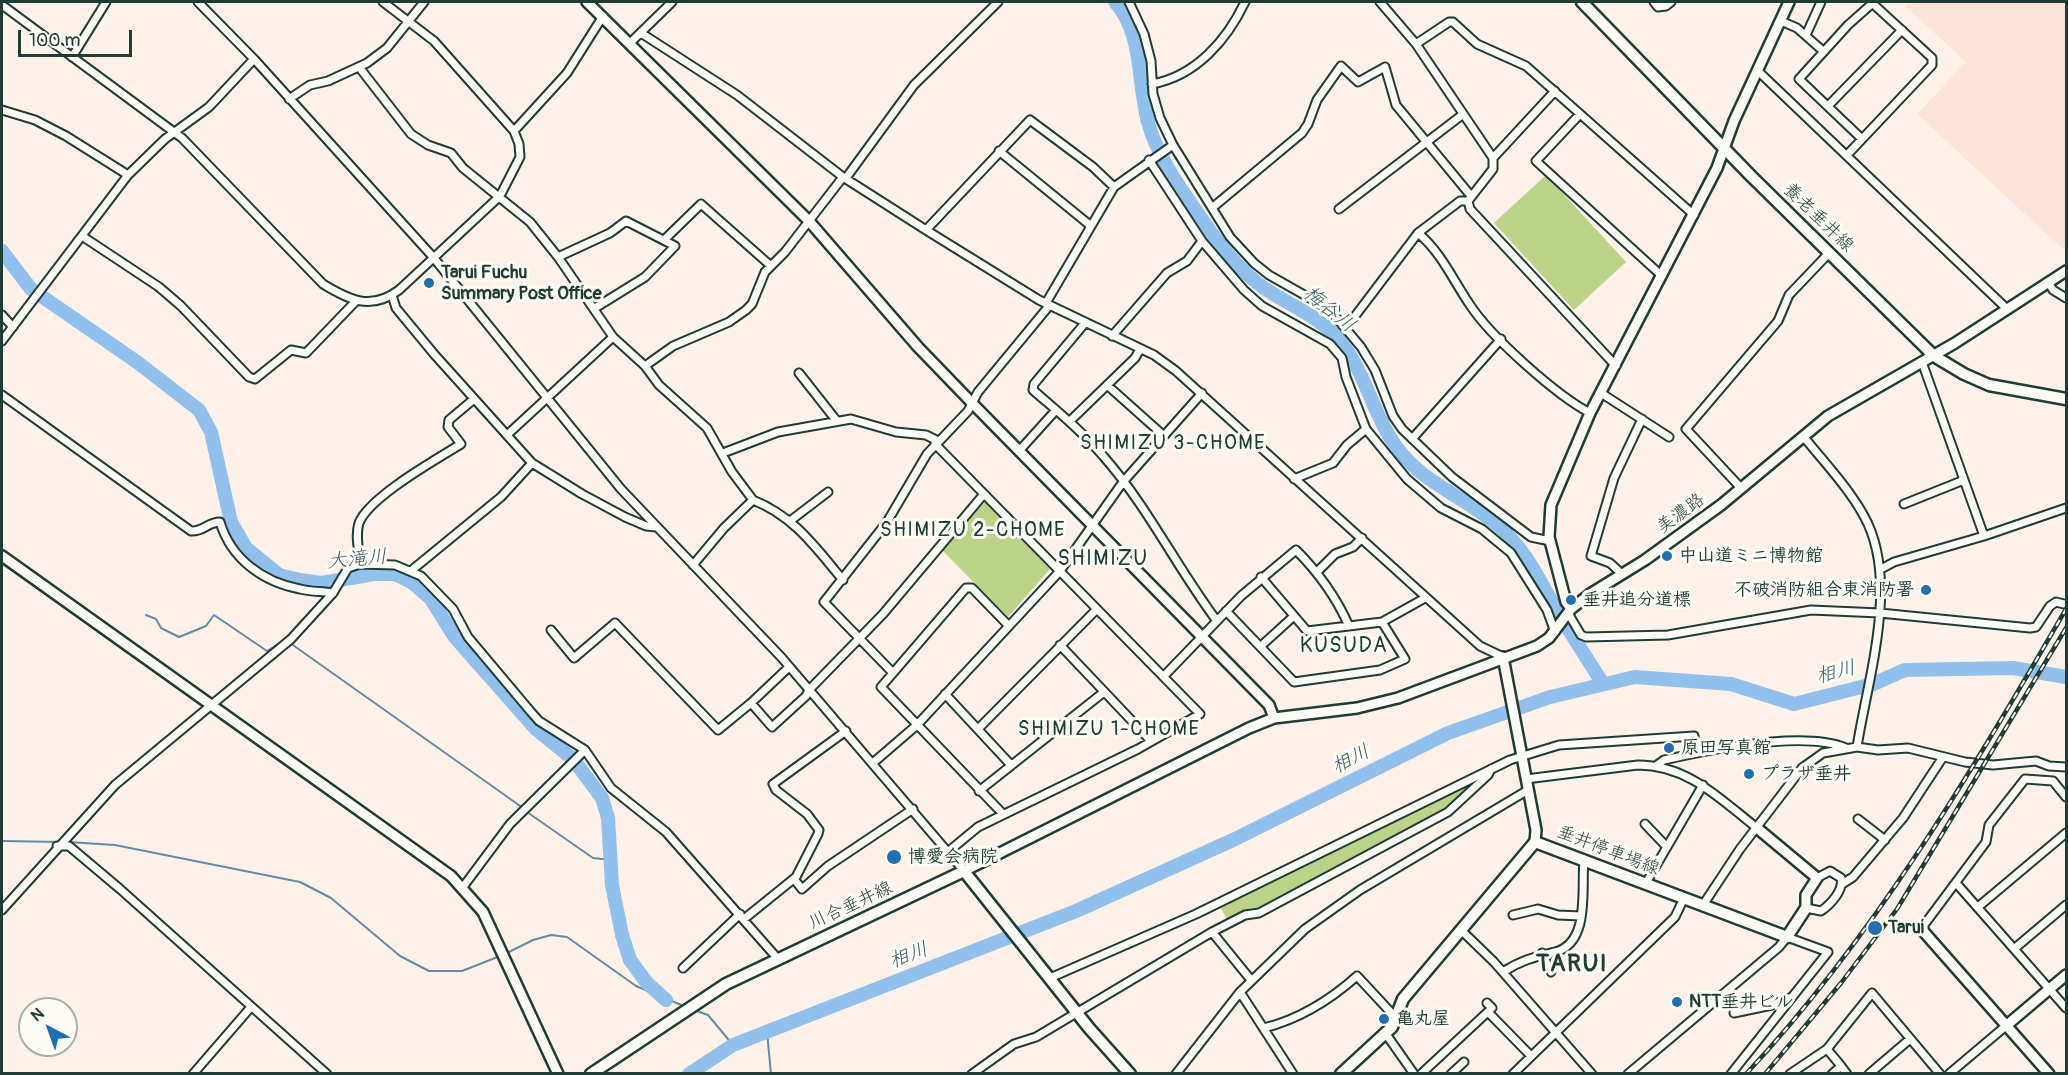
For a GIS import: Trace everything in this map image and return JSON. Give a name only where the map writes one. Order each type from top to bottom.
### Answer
[{"type":"main road","name":"養老垂井線","points":[[1582,2],[1934,356],[1964,374],[1989,385],[2067,399]]},
{"type":"main road","name":"垂井停車場線","points":[[1341,1074],[1386,1034],[1397,1019],[1403,999],[1535,842],[1787,937]]},
{"type":"main road","name":"川合垂井線","points":[[591,1074],[696,1002],[778,959],[968,874]]},
{"type":"main road","points":[[968,874],[1076,1011],[1130,1074]]},
{"type":"main road","points":[[1787,937],[1806,908]]},
{"type":"street","points":[[72,57],[94,16],[106,2]]},
{"type":"street","points":[[198,2],[254,59],[433,257],[547,398],[656,527],[789,667],[874,762],[968,874],[1249,728],[1274,718],[1357,708],[1398,698],[1504,662],[1537,646],[1556,631],[1569,612]]},
{"type":"street","points":[[82,236],[159,287],[181,306],[249,377],[255,379],[291,350],[306,353],[355,302],[392,295],[500,196],[520,157],[514,131],[440,48],[410,21],[383,2]]},
{"type":"street","points":[[289,99],[310,85],[328,81],[359,67],[387,48],[424,2]]},
{"type":"street","points":[[586,2],[603,16],[809,221],[861,277],[918,347],[1269,705],[1274,718]]},
{"type":"street","points":[[630,43],[672,2]]},
{"type":"street","points":[[645,366],[683,341],[729,322],[752,304],[765,272],[844,178],[920,78],[998,2]]},
{"type":"street","points":[[1129,2],[1144,34],[1151,61],[1152,84],[1160,117],[1171,146],[1230,237],[1254,263],[1329,309],[1346,328],[1375,370],[1393,416],[1412,439],[1465,489],[1523,532],[1536,539],[1550,541]]},
{"type":"street","points":[[1152,84],[1174,80],[1187,72],[1233,27],[1245,2]]},
{"type":"street","points":[[1346,328],[1418,233],[1460,201],[1469,198],[1493,170],[1493,158],[1416,44],[1380,2]]},
{"type":"street","points":[[1654,2],[1658,7],[1666,6],[1671,2]]},
{"type":"street","points":[[1789,2],[1694,215],[1590,414],[1551,505],[1548,523],[1550,541],[1569,612],[1581,635],[1603,637],[1668,635],[1792,611],[1880,615],[2030,628],[2036,627],[2050,606],[2056,602],[2064,604]]},
{"type":"street","points":[[1806,35],[1821,2]]},
{"type":"street","points":[[1847,155],[1932,65],[1932,58],[1873,2],[1823,51],[1799,79],[1862,139]]},
{"type":"street","points":[[2,5],[174,132],[323,284],[355,302]]},
{"type":"street","points":[[514,131],[567,73],[603,16]]},
{"type":"street","points":[[1781,21],[1806,35],[1823,51]]},
{"type":"street","points":[[1416,44],[1449,22],[1453,22],[1477,44],[1526,66],[1694,215]]},
{"type":"street","points":[[1828,106],[1902,30]]},
{"type":"street","points":[[641,33],[737,95],[844,178],[926,230],[1048,304],[1161,360],[1202,393],[1425,598],[1480,646],[1504,662],[1536,830],[1535,842]]},
{"type":"street","points":[[2,340],[128,175],[174,132],[209,107],[254,59]]},
{"type":"street","points":[[1212,208],[1302,132],[1308,124],[1317,100],[1341,66],[1358,82],[1385,67],[1396,105],[1469,198],[1470,209],[1616,366]]},
{"type":"street","points":[[359,67],[411,134],[428,145],[451,153],[463,168],[530,222],[595,308],[613,337],[645,366],[658,385],[707,428],[732,472],[753,500],[777,510],[790,521],[843,580]]},
{"type":"street","points":[[1758,71],[2006,308]]},
{"type":"street","points":[[1493,158],[1556,91]]},
{"type":"street","points":[[2,110],[35,120],[66,136],[128,175]]},
{"type":"street","points":[[1580,114],[1536,161],[1662,276]]},
{"type":"street","points":[[1339,209],[1462,115]]},
{"type":"street","points":[[926,230],[1030,120],[1093,167],[1114,187]]},
{"type":"street","points":[[893,672],[824,602],[887,522],[937,443],[973,404],[978,392],[1048,304],[1114,187],[1171,146]]},
{"type":"street","points":[[999,151],[1091,226]]},
{"type":"street","points":[[1150,159],[1202,241],[1262,306],[1330,345],[1342,358],[1346,377],[1366,429],[1420,491],[1460,519],[1482,529],[1511,553],[1547,610],[1556,631]]},
{"type":"street","points":[[664,240],[701,204],[771,266]]},
{"type":"street","points":[[558,257],[610,233],[626,220],[675,246],[645,277],[595,308]]},
{"type":"street","points":[[1418,233],[1442,260],[1470,305],[1501,339],[1571,403],[1590,414]]},
{"type":"street","points":[[1112,336],[1167,273],[1187,261],[1202,241]]},
{"type":"street","points":[[1741,488],[1686,429],[1778,321],[1789,295],[1830,252]]},
{"type":"street","name":"美濃路","points":[[1569,612],[1689,529],[1803,436],[1854,399],[1934,356],[2067,271]]},
{"type":"street","points":[[2048,282],[2054,290],[2067,297]]},
{"type":"street","points":[[392,295],[396,308],[532,463],[625,517],[646,526],[656,527]]},
{"type":"street","points":[[2,315],[13,327]]},
{"type":"street","points":[[1085,323],[1034,384],[1033,390],[1070,421],[1105,458],[1163,537],[1218,621]]},
{"type":"street","points":[[507,435],[613,337]]},
{"type":"street","points":[[1412,439],[1501,339]]},
{"type":"street","points":[[1070,421],[1135,358],[1140,349]]},
{"type":"street","points":[[1922,362],[1984,536]]},
{"type":"street","points":[[799,373],[836,420]]},
{"type":"street","points":[[1107,385],[1163,435]]},
{"type":"street","points":[[874,762],[918,725],[1060,571],[1123,482],[1202,393]]},
{"type":"street","points":[[1601,393],[1669,436]]},
{"type":"street","points":[[2,395],[191,531],[199,531],[212,522],[220,522],[225,540],[234,552],[268,579],[302,590],[335,590]]},
{"type":"street","points":[[360,564],[358,531],[364,515],[405,478],[461,444],[448,427],[449,420],[474,399]]},
{"type":"street","points":[[1019,451],[1056,410]]},
{"type":"street","points":[[723,453],[778,432],[836,420],[851,419],[897,432],[926,435],[937,443],[1200,714],[1151,741],[978,827],[949,851]]},
{"type":"street","points":[[1622,574],[1610,563],[1591,556],[1614,478],[1642,419]]},
{"type":"street","points":[[1294,479],[1333,463],[1347,445],[1366,429]]},
{"type":"street","points":[[1803,436],[1852,496],[1865,518],[1875,542],[1881,569],[1880,615],[1857,747]]},
{"type":"street","points":[[412,570],[501,497],[532,463]]},
{"type":"street","points":[[1904,504],[1964,480]]},
{"type":"street","points":[[790,521],[828,492]]},
{"type":"street","points":[[752,703],[772,727],[806,696],[809,690],[860,639],[984,494]]},
{"type":"street","points":[[693,565],[724,528],[753,500]]},
{"type":"street","points":[[1881,569],[1894,562],[1984,536],[2067,508]]},
{"type":"street","points":[[1317,572],[1335,554],[1353,547],[1362,538]]},
{"type":"street","points":[[1164,676],[1226,611],[1261,578],[1296,550],[1317,572],[1349,626]]},
{"type":"street","points":[[2,556],[389,830],[463,887],[483,912],[501,945],[558,1074]]},
{"type":"street","points":[[2,910],[57,846],[115,785],[291,639],[335,590],[348,568],[360,564],[395,565],[412,570],[453,609],[468,636],[539,721],[584,751],[611,788],[666,832],[778,959]]},
{"type":"street","points":[[1261,578],[1306,631],[1382,622],[1425,598]]},
{"type":"street","points":[[1003,814],[881,687],[966,588],[972,588],[1010,626]]},
{"type":"street","points":[[978,729],[1096,609]]},
{"type":"street","points":[[1226,611],[1294,682],[1380,670],[1405,659],[1382,622]]},
{"type":"street","points":[[1261,646],[1294,616]]},
{"type":"street","points":[[551,630],[574,658],[615,623],[718,730],[752,703],[789,667]]},
{"type":"street","points":[[1060,645],[1151,741]]},
{"type":"street","points":[[979,791],[1104,692]]},
{"type":"street","points":[[945,694],[1011,765]]},
{"type":"street","points":[[683,968],[742,916],[794,879],[819,830],[807,814],[776,790],[773,784],[846,731]]},
{"type":"street","points":[[1048,975],[1196,915],[1522,754],[1559,745],[1694,736],[1697,753]]},
{"type":"street","points":[[1657,765],[1664,760],[1697,753],[1818,741],[1846,748]]},
{"type":"street","points":[[1703,905],[1712,889],[1757,828],[1811,759],[1823,753],[1857,747],[1878,750],[1908,748],[1943,757],[1993,765],[2036,761],[2049,766],[2067,767]]},
{"type":"street","points":[[463,887],[510,824],[584,751]]},
{"type":"street","points":[[1842,884],[1841,878],[1830,871],[1816,878],[1806,895],[1806,908],[1821,912],[1842,884],[1853,878],[1920,794],[1943,757]]},
{"type":"street","points":[[1526,779],[1638,765],[1657,765],[1687,775],[1757,828],[1816,878]]},
{"type":"street","points":[[972,1074],[1014,1044],[1036,1036],[1212,932],[1245,915],[1259,913],[1448,812],[1488,775],[1491,769]]},
{"type":"street","points":[[2049,1074],[1924,932],[1924,925],[1986,842],[1989,825],[2025,778],[2053,781],[2067,796]]},
{"type":"street","points":[[1646,884],[1703,785]]},
{"type":"street","points":[[1176,1074],[1240,992],[1305,929],[1360,890],[1528,790]]},
{"type":"street","points":[[794,879],[802,889],[828,866],[914,809]]},
{"type":"street","points":[[1858,819],[1885,840]]},
{"type":"street","points":[[1645,824],[1666,846]]},
{"type":"street","points":[[1978,907],[2067,832]]},
{"type":"street","points":[[57,846],[69,846],[120,889],[327,1074]]},
{"type":"street","points":[[1503,972],[1521,960],[1542,953],[1555,952],[1576,937],[1581,916],[1584,859]]},
{"type":"street","points":[[1956,883],[2067,1008]]},
{"type":"street","points":[[1514,1074],[1675,917],[1684,898]]},
{"type":"street","points":[[2014,949],[2067,905]]},
{"type":"street","points":[[1513,915],[1538,909],[1558,915],[1581,916]]},
{"type":"street","points":[[1462,930],[1503,972],[1593,1074]]},
{"type":"street","points":[[1212,932],[1251,980]]},
{"type":"street","points":[[1628,1074],[1779,947],[1787,937],[1828,952],[1731,1074]]},
{"type":"street","points":[[1542,953],[1551,972]]},
{"type":"street","points":[[1949,1074],[2067,975]]},
{"type":"street","points":[[1264,1028],[1293,1021],[1338,993],[1357,976],[1397,1019]]},
{"type":"street","points":[[1240,992],[1293,1074]]},
{"type":"street","points":[[1790,1074],[1827,1049],[1872,993],[1940,1074]]},
{"type":"street","points":[[1734,1013],[1772,1005],[1796,994]]},
{"type":"street","points":[[1421,1074],[1492,1008],[1487,1003]]},
{"type":"street","points":[[193,1074],[251,1007]]},
{"type":"street","points":[[1488,1012],[1531,1056]]},
{"type":"street","points":[[1386,1034],[1414,1074]]},
{"type":"street","points":[[1869,1074],[1910,1039]]},
{"type":"street","points":[[1827,1049],[1847,1074]]},
{"type":"street","points":[[1451,1074],[1464,1062]]},
{"type":"street","points":[[1832,1074],[1841,1066]]},
{"type":"shaded area","points":[[1909,2],[2066,2],[2066,252],[1917,114],[1966,62],[1905,6]]},
{"type":"green space","points":[[1546,175],[1626,262],[1574,310],[1494,223]]},
{"type":"green space","points":[[985,502],[1050,569],[1008,617],[942,550]]},
{"type":"green space","points":[[1484,775],[1445,812],[1261,909],[1243,913],[1228,921],[1219,905]]},
{"type":"waterway","name":"梅谷川","points":[[1115,2],[1131,29],[1148,122],[1158,150],[1208,228],[1233,260],[1256,282],[1316,319],[1332,332],[1353,360],[1391,439],[1412,465],[1490,519],[1511,538],[1532,566],[1603,684]]},
{"type":"waterway","name":"大滝川","points":[[2,251],[31,289],[137,362],[199,410],[211,432],[231,522],[246,548],[279,575],[300,580],[322,583],[374,574],[395,574],[413,583],[431,599],[454,636],[536,729],[573,759],[602,798],[608,818],[612,885],[622,935],[630,960],[647,983],[666,1000]]},
{"type":"waterway","points":[[146,615],[156,619],[161,628],[179,637],[206,626],[214,615],[267,651],[285,640]]},
{"type":"waterway","points":[[290,643],[523,808]]},
{"type":"waterway","name":"相川","points":[[689,1074],[733,1045],[1076,911],[1233,840],[1448,733],[1550,697],[1635,677],[1731,684],[1794,704],[1873,684],[1905,670],[2013,668],[2066,677]]},
{"type":"waterway","points":[[527,812],[593,858],[611,860]]},
{"type":"waterway","points":[[2,841],[62,842]]},
{"type":"waterway","points":[[68,842],[115,845],[300,882],[331,898],[400,956],[429,971],[462,971],[500,956]]},
{"type":"waterway","points":[[505,954],[533,940],[551,935],[567,937],[636,986],[686,1007]]},
{"type":"waterway","points":[[694,1010],[708,1015],[733,1045]]},
{"type":"waterway","points":[[767,1032],[771,1074]]},
{"type":"railway","points":[[1746,1074],[1793,1021],[1879,909],[1958,791],[2066,609]]},
{"type":"railway","points":[[1765,1074],[1841,983],[1897,909],[2066,628]]},
{"type":"place","name":"Tarui Fuchu Summary Post Office","points":[[429,283]]},
{"type":"place","name":"中山道ミニ博物館","points":[[1667,556]]},
{"type":"place","name":"不破消防組合東消防署","points":[[1926,590]]},
{"type":"place","name":"垂井追分道標","points":[[1571,600]]},
{"type":"place","name":"原田写真館","points":[[1669,748]]},
{"type":"place","name":"プラザ垂井","points":[[1749,774]]},
{"type":"place","name":"博愛会病院","points":[[894,857]]},
{"type":"place","name":"Tarui","points":[[1875,928]]},
{"type":"place","name":"NTT垂井ビル","points":[[1677,1002]]},
{"type":"place","name":"亀丸屋","points":[[1384,1019]]},
{"type":"district","name":"SHIMIZU 3-CHOME","points":[[1173,444]]},
{"type":"district","name":"SHIMIZU 2-CHOME","points":[[973,531]]},
{"type":"district","name":"SHIMIZU","points":[[1103,560]]},
{"type":"district","name":"KUSUDA","points":[[1344,647]]},
{"type":"district","name":"SHIMIZU 1-CHOME","points":[[1109,730]]},
{"type":"district","name":"TARUI","points":[[1572,965]]}]
